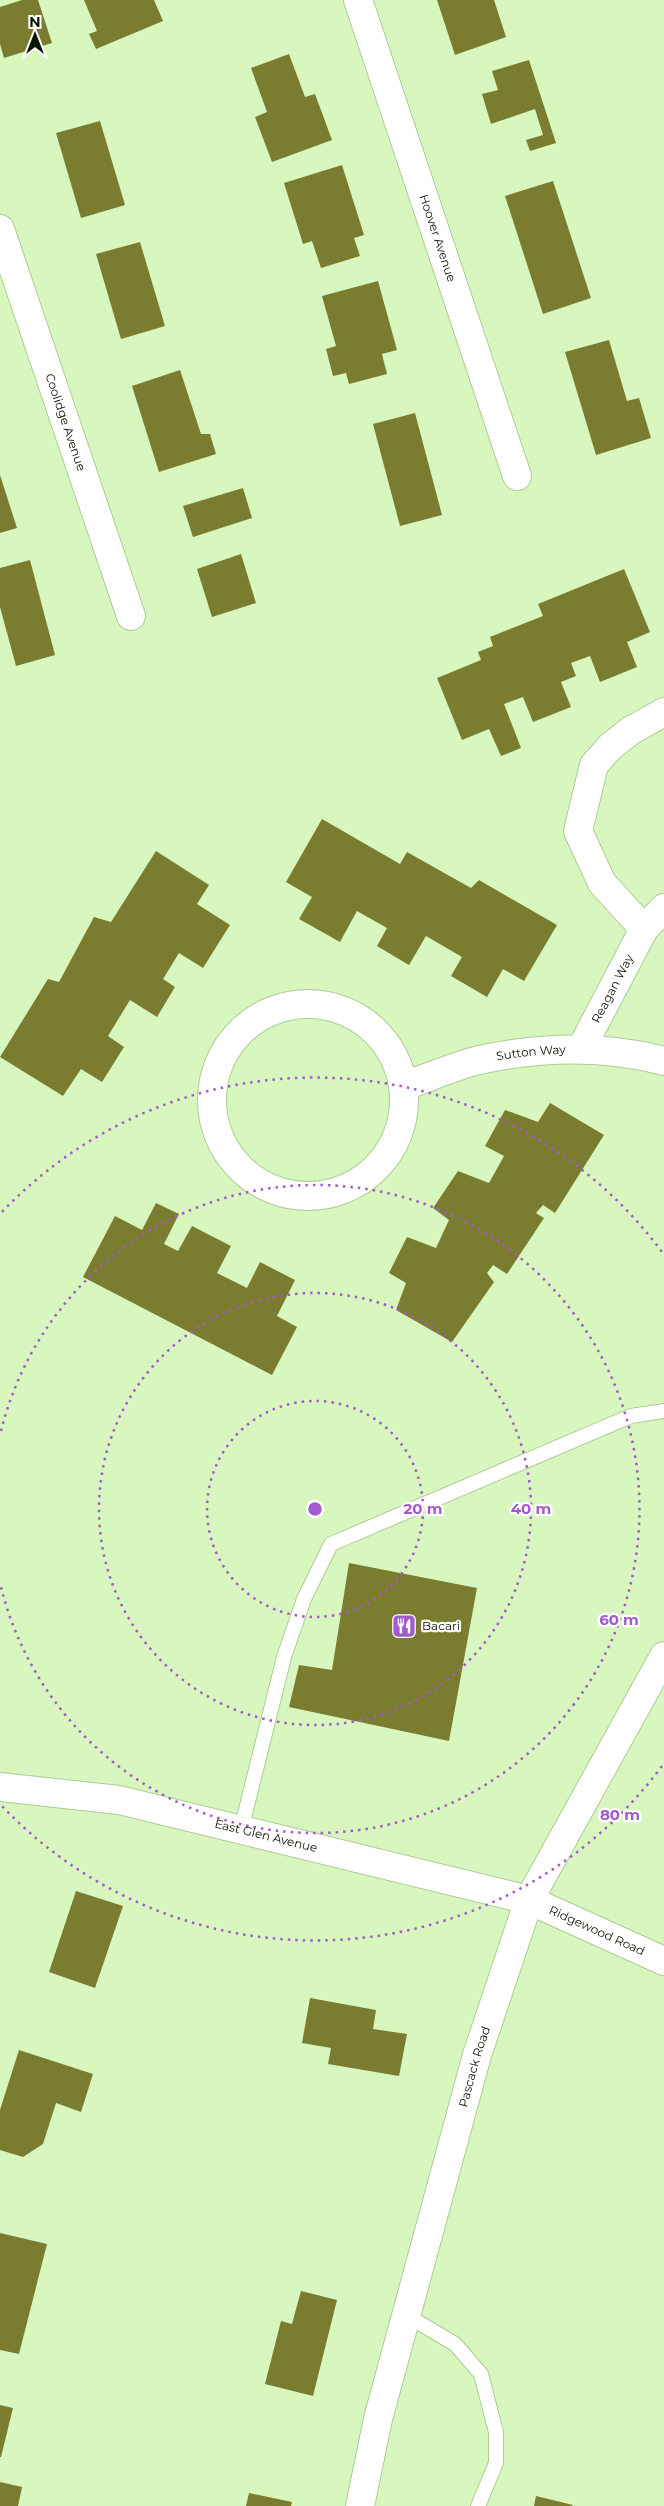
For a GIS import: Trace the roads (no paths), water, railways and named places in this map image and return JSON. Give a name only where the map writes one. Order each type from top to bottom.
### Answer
[{"type":"street","name":"Hoover Avenue","points":[[358,0],[517,476]]},
{"type":"street","name":"Coolidge Avenue","points":[[0,229],[131,616]]},
{"type":"street","points":[[644,929],[602,884],[578,831],[594,765],[610,747],[630,731],[664,712]]},
{"type":"street","name":"Reagan Way","points":[[582,1049],[644,929],[664,908]]},
{"type":"street","points":[[295,1004],[325,1005],[354,1015],[382,1040],[395,1058],[404,1086],[403,1120],[391,1151],[368,1176],[338,1192],[330,1194],[305,1197],[272,1190],[243,1173],[222,1147],[212,1115],[212,1081],[223,1053],[241,1030],[266,1013],[295,1004]]},
{"type":"street","name":"Sutton Way","points":[[404,1086],[477,1060],[526,1052],[582,1049],[644,1056],[664,1061]]},
{"type":"street","name":"Pascack Road","points":[[360,2506],[378,2419],[476,2054],[529,1900],[664,1656]]},
{"type":"street","name":"East Glen Avenue","points":[[0,1787],[119,1800],[529,1900]]},
{"type":"street","name":"Ridgewood Road","points":[[529,1900],[664,1961]]},
{"type":"lane","points":[[241,1830],[284,1657],[304,1599],[331,1544],[632,1416],[664,1411]]},
{"type":"lane","points":[[406,2315],[455,2344],[481,2374],[496,2432],[496,2464],[478,2506]]},
{"type":"place","name":"Bacari","points":[[404,1626]]}]
